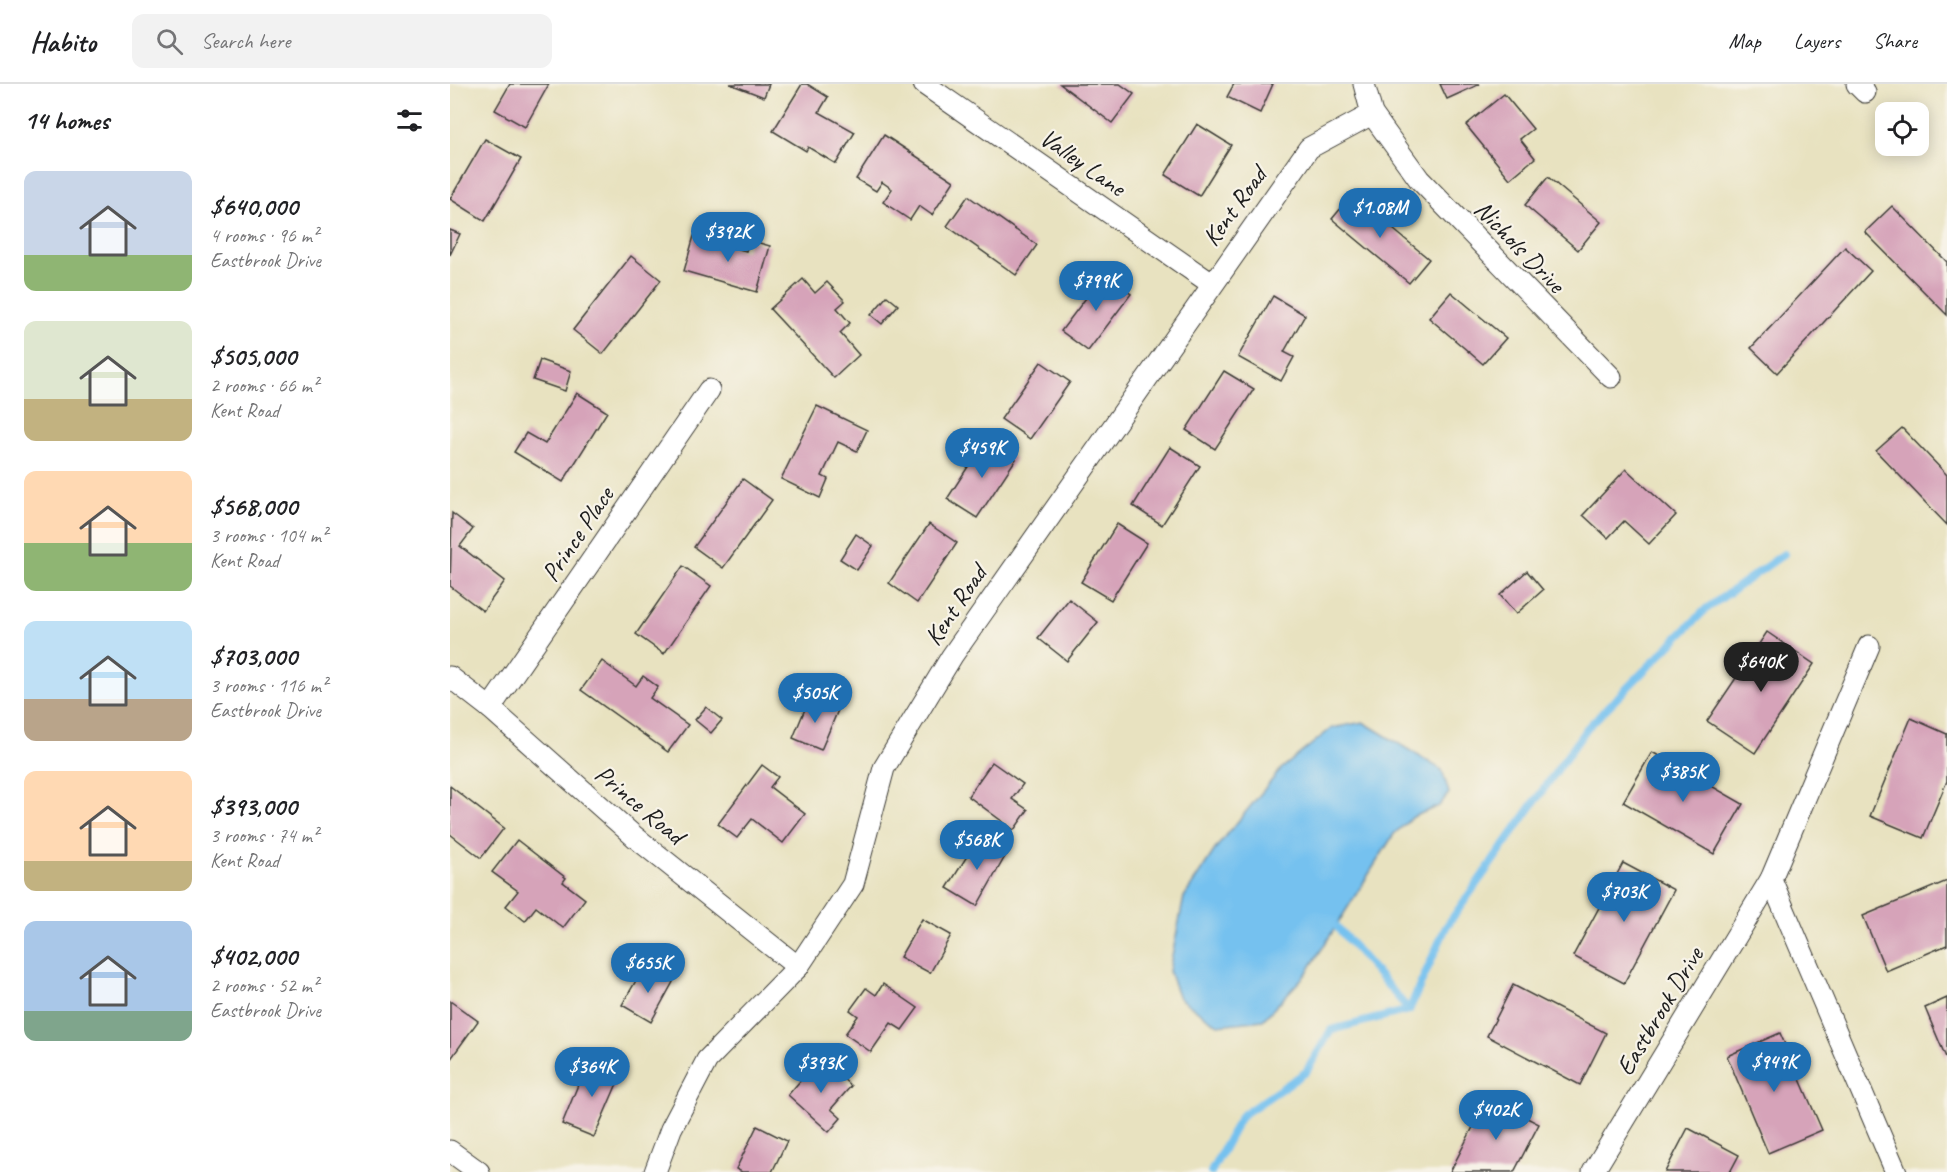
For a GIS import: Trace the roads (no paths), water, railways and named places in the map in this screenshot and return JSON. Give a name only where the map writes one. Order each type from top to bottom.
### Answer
[{"type":"street","name":"Valley Lane","points":[[924,84],[1212,284]]},
{"type":"street","name":"Nichols Drive","points":[[1364,84],[1372,114],[1419,179],[1611,377]]},
{"type":"street","name":"Kent Road","points":[[655,1172],[671,1129],[707,1060],[798,967],[853,884],[884,768],[958,646],[1309,148],[1372,114]]},
{"type":"street","name":"Prince Place","points":[[490,708],[709,390]]},
{"type":"street","name":"Eastbrook Drive","points":[[1593,1172],[1771,879],[1869,646]]},
{"type":"street","name":"Prince Road","points":[[450,677],[490,708],[635,837],[798,967]]},
{"type":"street","points":[[1771,879],[1896,1172]]},
{"type":"street","points":[[450,1151],[479,1172]]},
{"type":"water","points":[[1363,722],[1442,770],[1449,793],[1439,806],[1413,817],[1394,834],[1306,974],[1263,1020],[1218,1025],[1179,998],[1169,971],[1184,897],[1216,848],[1281,769],[1332,728]]},
{"type":"waterway","points":[[1409,1010],[1446,927],[1587,728],[1706,609],[1784,554]]},
{"type":"waterway","points":[[1337,927],[1409,1010]]},
{"type":"waterway","points":[[1211,1172],[1241,1116],[1306,1072],[1331,1030],[1409,1010]]}]
